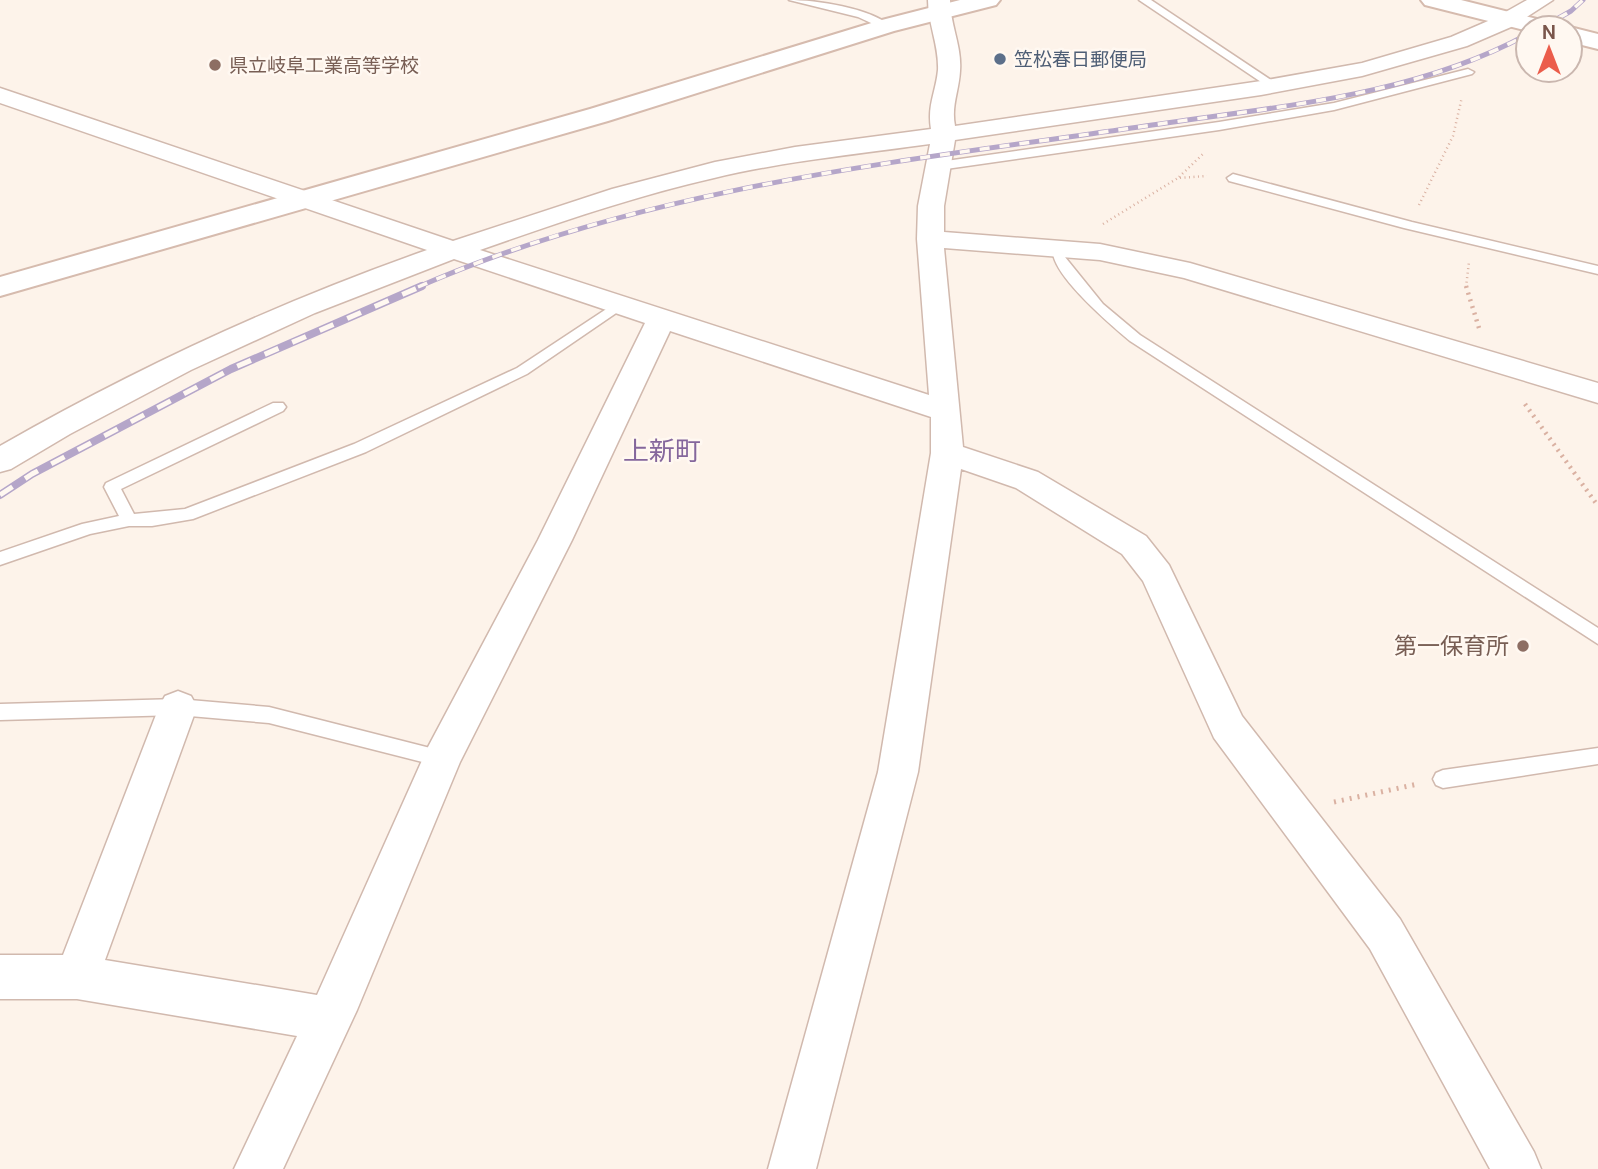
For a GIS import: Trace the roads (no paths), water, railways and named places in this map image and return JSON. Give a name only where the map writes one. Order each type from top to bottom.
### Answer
[{"type":"street","points":[[0,286],[599,115],[939,7],[988,0]]},
{"type":"street","points":[[1433,0],[1514,19]]},
{"type":"street","points":[[1521,14],[1542,0]]},
{"type":"street","points":[[792,1169],[898,772],[947,453],[946,411],[930,239],[931,206],[944,135],[940,111],[949,72],[948,40],[939,7]]},
{"type":"street","points":[[0,461],[143,382],[321,299],[453,250],[627,191],[748,163],[1274,86],[1376,66],[1455,42],[1514,19]]},
{"type":"street","points":[[0,95],[453,250],[946,411]]},
{"type":"street","points":[[930,239],[1100,252],[1190,271],[1598,393]]},
{"type":"street","points":[[269,1166],[329,1019],[442,759],[555,540],[662,318]]},
{"type":"street","points":[[947,453],[1027,480],[1134,545],[1157,574],[1228,727],[1385,934],[1517,1169]]},
{"type":"street","points":[[77,977],[178,707]]},
{"type":"street","points":[[0,977],[77,977],[329,1019]]},
{"type":"lane","points":[[794,0],[861,15],[886,26]]},
{"type":"lane","points":[[1144,0],[1274,86]]},
{"type":"lane","points":[[939,166],[1219,127],[1334,106],[1468,72]]},
{"type":"lane","points":[[1233,178],[1409,225],[1598,270]]},
{"type":"lane","points":[[1068,249],[1058,257],[1098,307],[1135,338],[1598,637]]},
{"type":"lane","points":[[0,559],[88,527],[187,515],[360,448],[522,371],[620,304]]},
{"type":"lane","points":[[129,520],[112,487],[278,407]]},
{"type":"lane","points":[[0,712],[178,707],[269,715],[442,759]]},
{"type":"lane","points":[[1443,779],[1598,756]]},
{"type":"railway","points":[[1566,14],[1583,0]]},
{"type":"railway","points":[[418,287],[504,253],[592,225],[681,202],[864,167],[1338,97],[1436,73],[1483,56],[1514,41]]},
{"type":"railway","points":[[0,495],[32,474],[231,369],[422,286]]},
{"type":"place","name":"笠松春日郵便局","points":[[1000,59]]},
{"type":"place","name":"県立岐阜工業高等学校","points":[[215,65]]},
{"type":"place","name":"第一保育所","points":[[1523,646]]},
{"type":"district","name":"上新町","points":[[662,451]]}]
